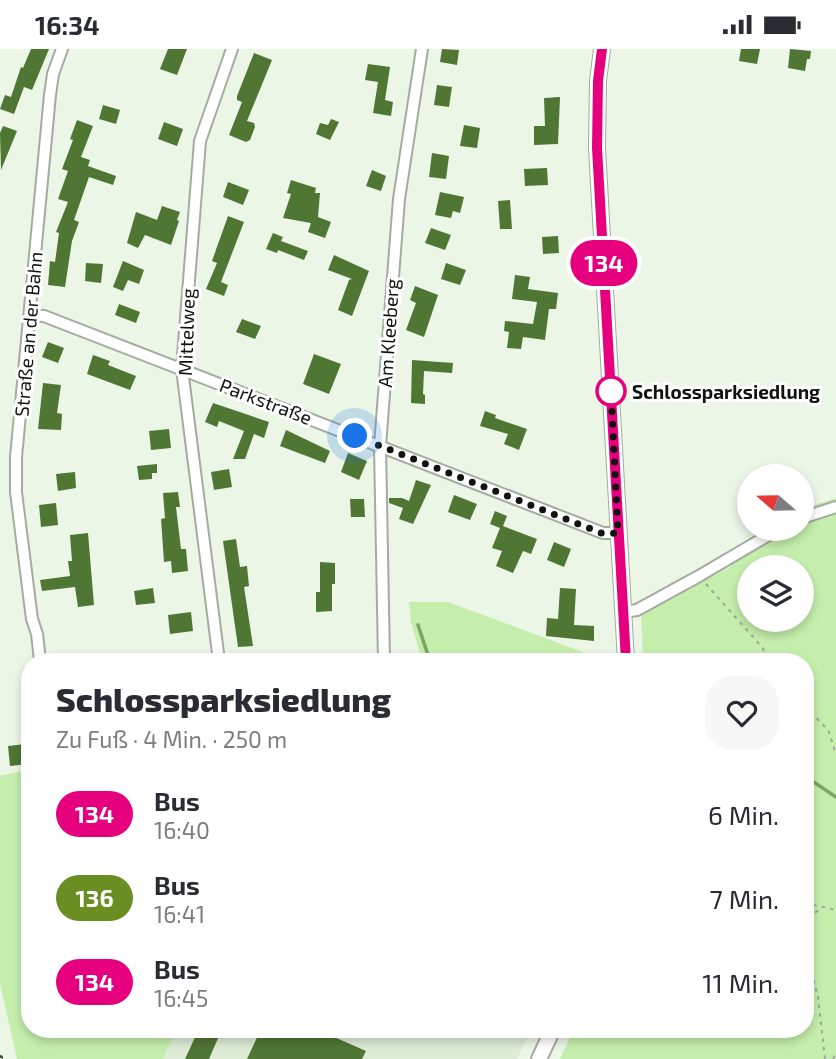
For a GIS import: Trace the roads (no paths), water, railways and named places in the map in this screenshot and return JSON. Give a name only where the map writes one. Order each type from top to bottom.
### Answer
[{"type":"main road","points":[[602,49],[598,81],[597,148],[626,653]]},
{"type":"main road","points":[[539,1059],[549,1038]]},
{"type":"street","name":"Straße an der Bahn","points":[[39,653],[32,619],[15,471],[50,95],[53,74],[62,49]]},
{"type":"street","name":"Mittelweg","points":[[218,653],[182,369],[200,141],[232,49]]},
{"type":"street","name":"Am Kleeberg","points":[[384,653],[380,446],[399,199],[422,49]]},
{"type":"street","name":"Parkstraße","points":[[30,315],[44,316],[604,534],[618,533]]},
{"type":"street","points":[[814,514],[836,507]]},
{"type":"street","points":[[623,612],[637,610],[759,541]]},
{"type":"waterway","points":[[418,625],[427,653]]},
{"type":"waterway","points":[[814,782],[836,797]]},
{"type":"place","name":"Schlossparksiedlung","points":[[611,391]]}]
